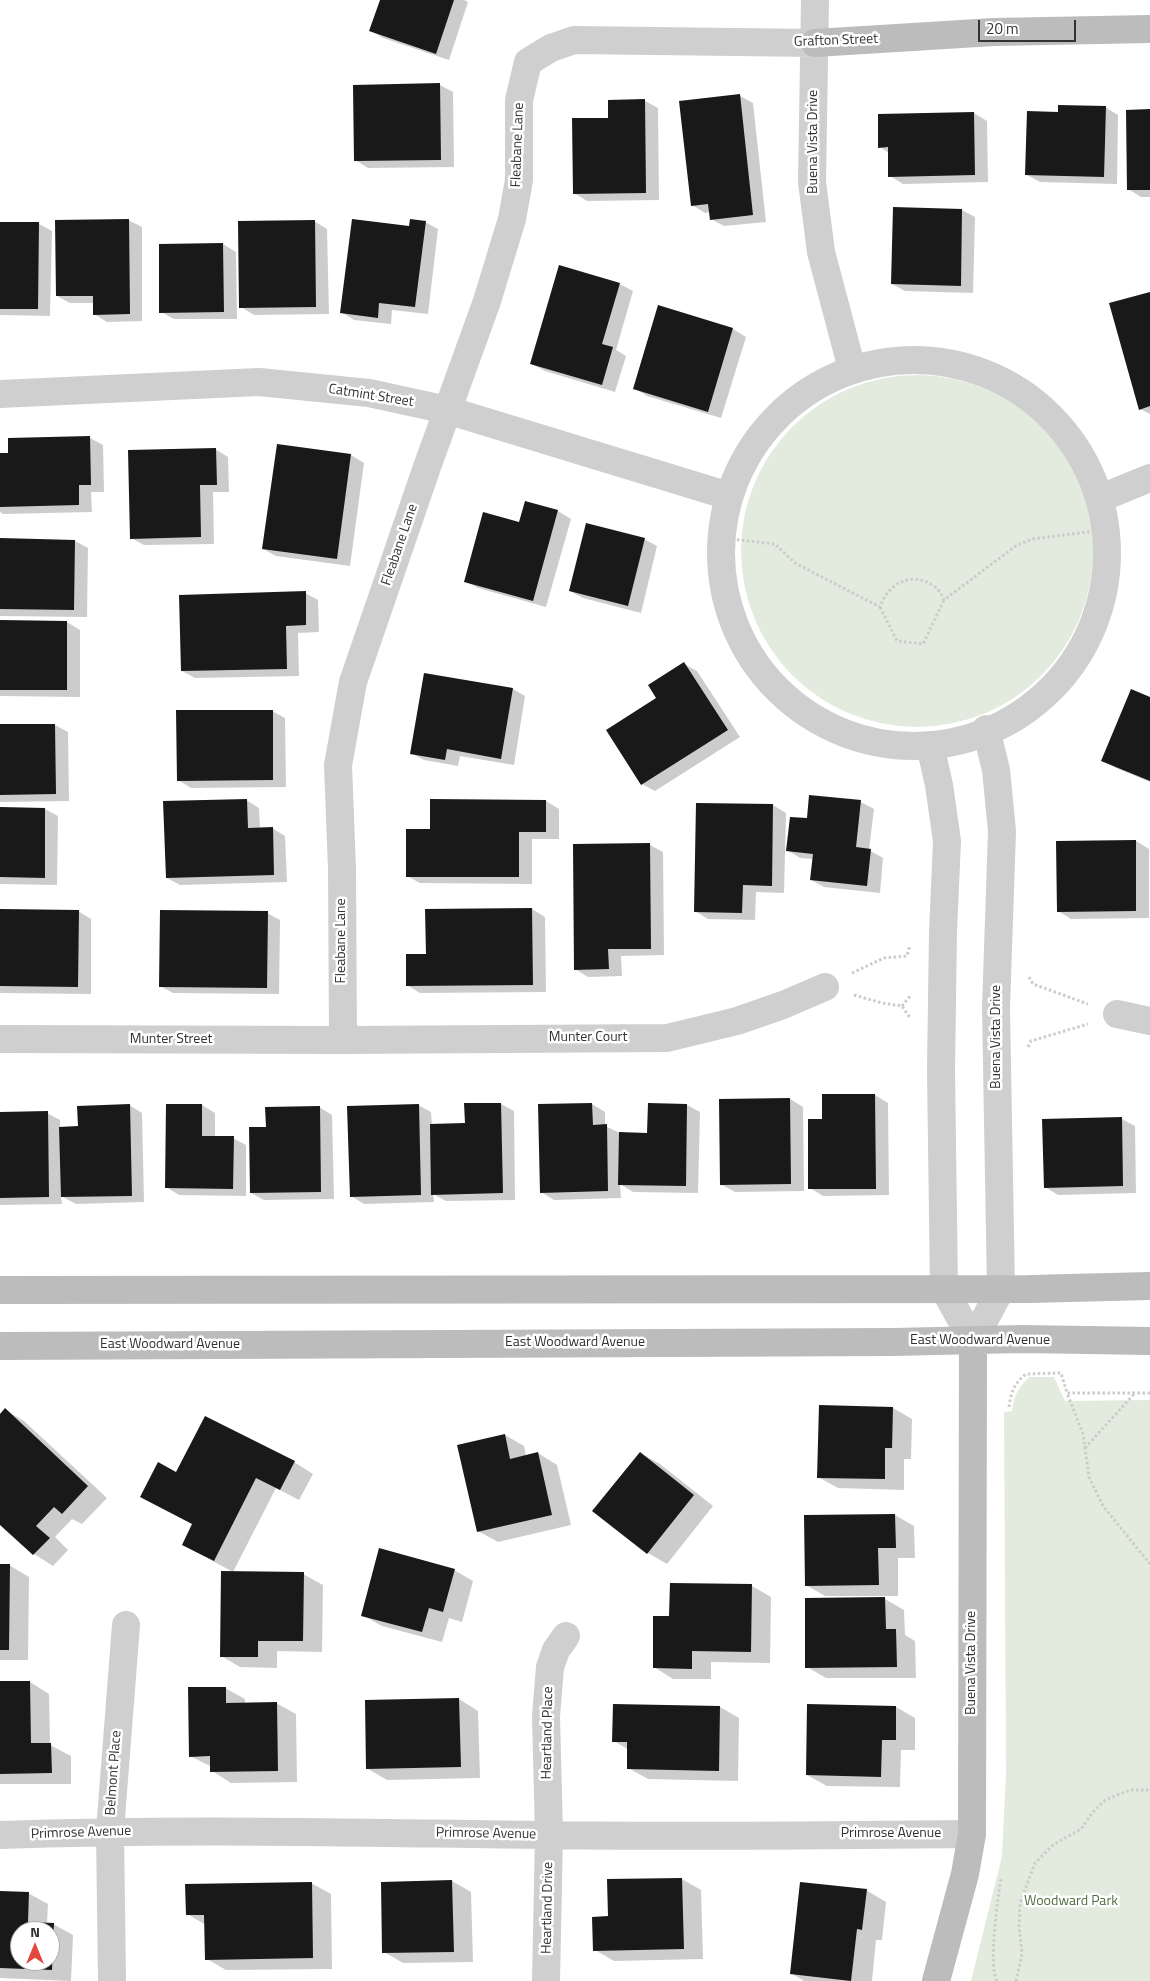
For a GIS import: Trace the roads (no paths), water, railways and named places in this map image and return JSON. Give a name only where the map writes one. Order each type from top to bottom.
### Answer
[{"type":"street","name":"Buena Vista Drive","points":[[815,0],[812,182],[821,252],[852,369]]},
{"type":"street","name":"Grafton Street","points":[[528,62],[550,48],[574,40],[814,43],[994,32],[1150,29]]},
{"type":"street","name":"Fleabane Lane","points":[[343,1040],[342,869],[338,764],[353,682],[447,410],[488,301],[512,219],[519,180],[518,100],[528,62]]},
{"type":"street","points":[[923,359],[975,369],[1011,384],[1057,422],[1081,453],[1101,498],[1109,557],[1103,600],[1079,656],[1056,686],[1010,722],[930,746],[910,746],[856,738],[814,719],[772,684],[742,642],[727,605],[720,568],[724,512],[742,463],[770,423],[814,386],[852,369],[923,359]]},
{"type":"street","name":"Catmint Street","points":[[0,394],[259,382],[369,393],[447,410],[729,496]]},
{"type":"street","points":[[1101,498],[1150,478]]},
{"type":"street","name":"Buena Vista Drive","points":[[936,1981],[965,1874],[972,1834],[973,1341],[1001,1289],[997,959],[1002,870],[1002,831],[996,770],[986,729]]},
{"type":"street","name":"Buena Vista Drive","points":[[930,746],[939,785],[947,841],[943,932],[942,1033],[944,1289],[973,1341]]},
{"type":"street","name":"Munter Court","points":[[343,1040],[667,1038],[737,1021],[783,1005],[825,987]]},
{"type":"street","points":[[1117,1014],[1150,1021]]},
{"type":"street","name":"Munter Street","points":[[0,1039],[343,1040]]},
{"type":"street","points":[[0,1290],[1001,1289],[1150,1286]]},
{"type":"street","name":"East Woodward Avenue","points":[[0,1346],[973,1341],[1022,1339],[1150,1341]]},
{"type":"street","name":"Belmont Place","points":[[112,1981],[110,1831],[126,1625]]},
{"type":"street","name":"Heartland Place","points":[[549,1835],[546,1716],[550,1667],[556,1650],[566,1636]]},
{"type":"street","name":"Primrose Avenue","points":[[0,1836],[110,1831],[549,1835],[972,1834]]},
{"type":"street","name":"Heartland Drive","points":[[546,1981],[549,1835]]},
{"type":"park label","name":"Woodward Park","points":[[1071,1902]]}]
